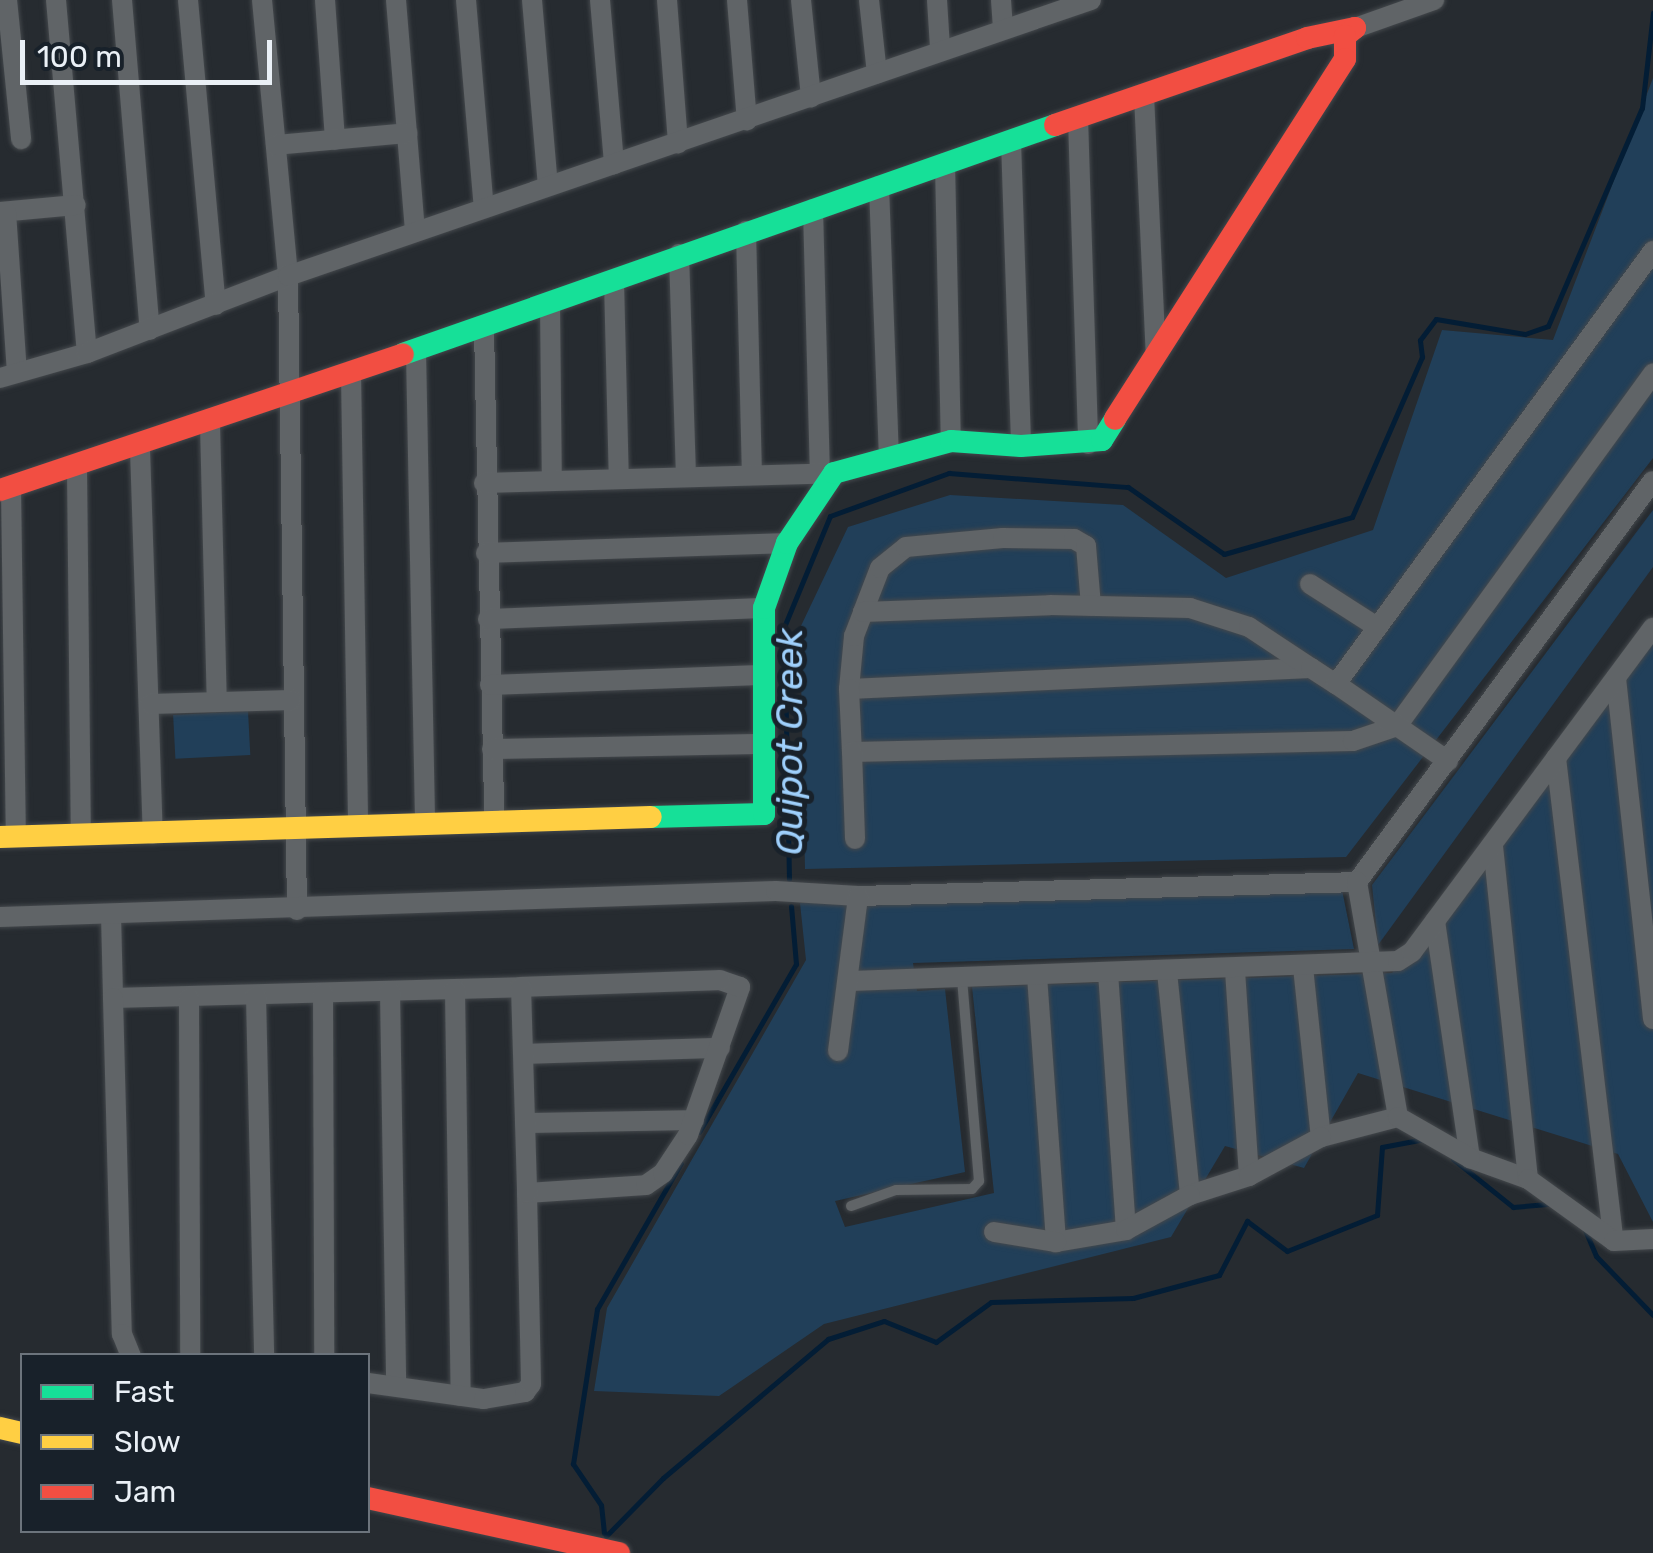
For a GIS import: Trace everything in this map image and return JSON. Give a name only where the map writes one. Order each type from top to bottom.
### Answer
[{"type":"main road","points":[[5,489],[140,449],[614,281],[679,254],[1332,30],[1354,28]]},
{"type":"main road","points":[[8,836],[764,814],[760,675],[764,608],[787,543],[827,474],[952,441],[1021,446],[1088,444],[1109,434],[1345,59],[1346,36],[1354,28]]},
{"type":"main road","points":[[370,1498],[619,1553]]},
{"type":"main road","points":[[370,1510],[561,1553]]},
{"type":"street","points":[[7,0],[21,139]]},
{"type":"street","points":[[56,0],[87,353]]},
{"type":"street","points":[[122,0],[150,330]]},
{"type":"street","points":[[188,0],[216,305]]},
{"type":"street","points":[[262,0],[288,276],[291,700],[297,910]]},
{"type":"street","points":[[325,0],[335,140]]},
{"type":"street","points":[[396,0],[416,231]]},
{"type":"street","points":[[466,0],[484,208]]},
{"type":"street","points":[[532,0],[548,185]]},
{"type":"street","points":[[600,0],[614,164]]},
{"type":"street","points":[[667,0],[678,144]]},
{"type":"street","points":[[737,0],[747,121]]},
{"type":"street","points":[[802,0],[811,97]]},
{"type":"street","points":[[870,0],[877,74]]},
{"type":"street","points":[[937,0],[940,48]]},
{"type":"street","points":[[1001,0],[1003,28]]},
{"type":"street","points":[[76,205],[3,212],[8,376],[87,353],[288,276],[548,185],[747,121],[940,48],[1092,0]]},
{"type":"street","points":[[1354,28],[1434,0]]},
{"type":"street","points":[[1144,95],[1156,354]]},
{"type":"street","points":[[1078,118],[1088,444]]},
{"type":"street","points":[[276,145],[407,133]]},
{"type":"street","points":[[1011,141],[1021,446]]},
{"type":"street","points":[[945,163],[952,441]]},
{"type":"street","points":[[879,186],[889,458]]},
{"type":"street","points":[[484,482],[827,474],[813,209]]},
{"type":"street","points":[[746,231],[752,475]]},
{"type":"street","points":[[1336,684],[1653,251]]},
{"type":"street","points":[[679,254],[686,477]]},
{"type":"street","points":[[614,281],[619,479]]},
{"type":"street","points":[[550,304],[552,481]]},
{"type":"street","points":[[484,328],[484,482],[494,823]]},
{"type":"street","points":[[416,350],[425,825]]},
{"type":"street","points":[[351,373],[358,827]]},
{"type":"street","points":[[852,752],[1353,741],[1397,726],[1653,373]]},
{"type":"street","points":[[210,424],[217,702]]},
{"type":"street","points":[[140,449],[153,834]]},
{"type":"street","points":[[77,469],[81,834]]},
{"type":"street","points":[[1398,1116],[1358,882],[1653,481]]},
{"type":"street","points":[[5,489],[8,836]]},
{"type":"street","points":[[855,839],[848,689],[854,636],[880,568],[906,547],[1003,538],[1074,539],[1086,546],[1091,606]]},
{"type":"street","points":[[486,553],[787,543]]},
{"type":"street","points":[[1310,584],[1377,626]]},
{"type":"street","points":[[864,612],[1091,606],[1190,608],[1249,627],[1448,761]]},
{"type":"street","points":[[488,619],[764,608]]},
{"type":"street","points":[[851,981],[1370,964],[1412,952],[1653,628]]},
{"type":"street","points":[[848,689],[1311,668]]},
{"type":"street","points":[[490,685],[760,675]]},
{"type":"street","points":[[1616,678],[1653,1019]]},
{"type":"street","points":[[151,704],[291,700]]},
{"type":"street","points":[[492,750],[760,744]]},
{"type":"street","points":[[1556,758],[1614,1241]]},
{"type":"street","points":[[1493,844],[1528,1179]]},
{"type":"street","points":[[0,917],[776,891],[804,896],[858,896],[1358,882]]},
{"type":"street","points":[[838,1051],[851,981],[858,896]]},
{"type":"street","points":[[110,914],[122,1334],[130,1353]]},
{"type":"street","points":[[1435,921],[1470,1158]]},
{"type":"street","points":[[1303,967],[1321,1137]]},
{"type":"street","points":[[1236,969],[1248,1176]]},
{"type":"street","points":[[1166,972],[1190,1195]]},
{"type":"street","points":[[1108,974],[1126,1230]]},
{"type":"street","points":[[1037,976],[1056,1242]]},
{"type":"street","points":[[113,998],[732,980],[740,987],[694,1120],[663,1173],[646,1186],[527,1192]]},
{"type":"street","points":[[370,1384],[461,1396],[515,1398],[531,1384],[521,987]]},
{"type":"street","points":[[455,989],[461,1396]]},
{"type":"street","points":[[390,991],[396,1386]]},
{"type":"street","points":[[324,993],[324,1353]]},
{"type":"street","points":[[256,996],[264,1353]]},
{"type":"street","points":[[188,998],[190,1353]]},
{"type":"street","points":[[524,1054],[720,1048]]},
{"type":"street","points":[[994,1232],[1056,1242],[1126,1230],[1190,1195],[1248,1176],[1321,1137],[1398,1116],[1470,1158],[1528,1179],[1614,1241],[1653,1239]]},
{"type":"street","points":[[525,1123],[694,1120]]},
{"type":"lane","points":[[851,1206],[896,1190],[972,1189],[979,1181],[962,979]]},
{"type":"shaded area","points":[[1653,78],[1653,458],[1346,857],[805,869],[800,628],[848,527],[950,495],[1123,505],[1226,578],[1373,530],[1442,330],[1553,340]]},
{"type":"shaded area","points":[[1653,510],[1653,567],[1378,945],[1372,885]]},
{"type":"shaded area","points":[[1653,635],[1653,1222],[1618,1154],[1358,1073],[1304,1168],[1225,1146],[1171,1237],[824,1324],[719,1396],[594,1391],[607,1308],[806,960],[800,903],[1342,890],[1354,949],[913,963],[917,991],[945,989],[965,1172],[835,1201],[845,1227],[994,1193],[972,987],[1392,973]]},
{"type":"shaded area","points":[[248,711],[250,755],[175,759],[173,715]]},
{"type":"waterway","name":"Quipot Creek","points":[[789,879],[784,627],[830,516],[949,473],[1128,487],[1224,554],[1352,517],[1422,357],[1420,340],[1436,319],[1525,334],[1548,326],[1642,108],[1653,13]]},
{"type":"waterway","name":"Quipot Creek","points":[[699,1132],[796,964],[791,906]]},
{"type":"waterway","points":[[606,1536],[663,1478],[828,1339],[884,1321],[936,1342],[991,1302],[1133,1298],[1219,1275],[1247,1221],[1287,1251],[1377,1215],[1382,1147],[1424,1139]]},
{"type":"waterway","points":[[1453,1159],[1513,1207],[1550,1204]]},
{"type":"waterway","name":"Quipot Creek","points":[[604,1533],[601,1505],[573,1464],[597,1309],[681,1163]]},
{"type":"waterway","points":[[1585,1230],[1596,1256],[1653,1315]]},
{"type":"traffic: fast","points":[[403,354],[1055,125]]},
{"type":"traffic: fast","points":[[651,817],[764,814],[764,608],[787,543],[834,473],[951,441],[1021,446],[1102,440],[1115,419]]},
{"type":"traffic: slow","points":[[0,837],[651,817]]},
{"type":"traffic: slow","points":[[0,1428],[20,1433]]},
{"type":"traffic: jam","points":[[1055,125],[1307,38],[1355,28],[1345,36],[1345,59],[1115,419]]},
{"type":"traffic: jam","points":[[0,490],[403,354]]},
{"type":"traffic: jam","points":[[370,1498],[619,1553]]}]
